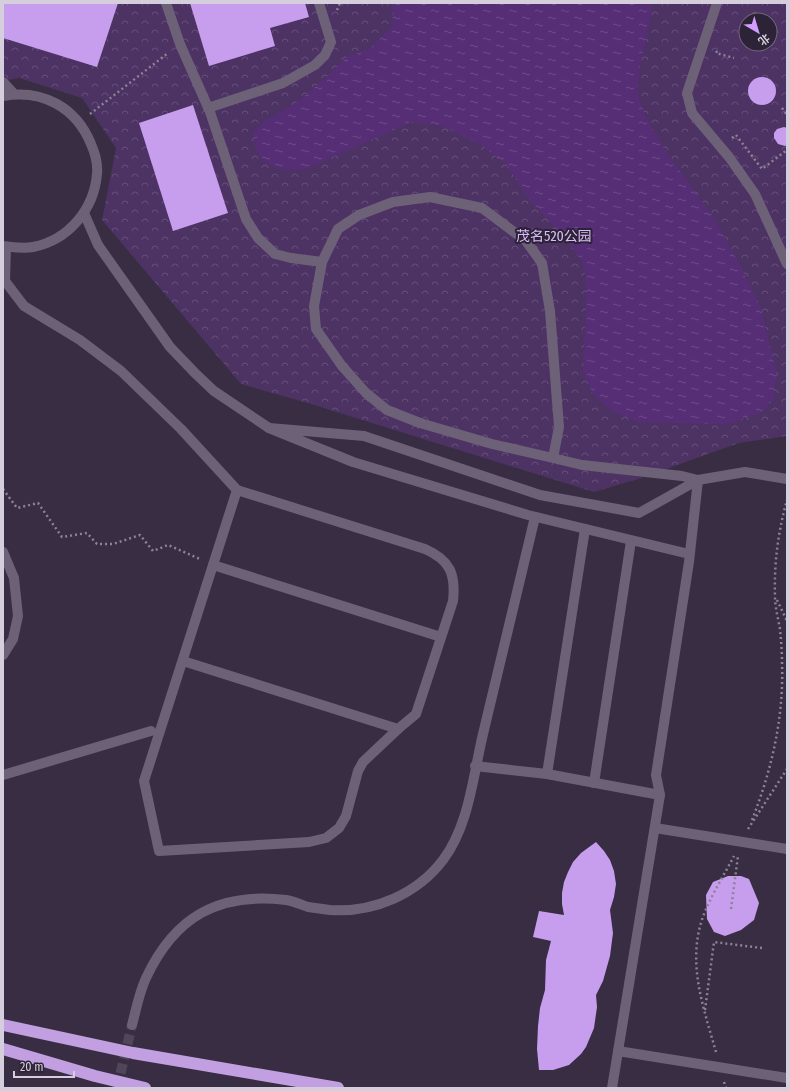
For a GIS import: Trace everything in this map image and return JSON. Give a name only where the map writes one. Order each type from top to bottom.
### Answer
[{"type":"highway","points":[[3,1025],[133,1053],[338,1088]]},
{"type":"highway","points":[[3,1049],[95,1076],[145,1088]]},
{"type":"street","points":[[166,3],[180,44],[208,108],[246,219],[258,238],[275,254],[291,258],[322,262]]},
{"type":"street","points":[[208,108],[283,83],[315,65],[325,54],[331,42],[319,3]]},
{"type":"street","points":[[717,3],[687,93],[692,113],[721,147],[755,194],[783,248],[787,264]]},
{"type":"street","points":[[3,82],[14,94]]},
{"type":"street","points":[[3,96],[14,94],[35,95],[55,102],[73,115],[86,132],[94,152],[97,173],[93,194],[84,214],[62,236],[33,247],[17,248],[5,246],[5,281],[24,306],[80,340],[121,371],[181,429],[237,490],[425,549],[437,554],[446,564],[452,575],[454,588],[453,601],[416,714],[398,728],[363,762],[358,771],[346,816],[339,828],[326,838],[310,842],[160,851],[144,781],[237,490]]},
{"type":"street","points":[[552,458],[559,427],[550,311],[542,263],[526,241],[482,208],[430,197],[393,202],[359,215],[338,229],[322,262],[314,306],[316,329],[342,366],[366,393],[387,410],[420,423],[492,444],[552,458],[582,465],[682,476],[698,480]]},
{"type":"street","points":[[84,214],[98,245],[170,347],[214,391],[269,428],[353,462],[536,517],[689,554]]},
{"type":"street","points":[[269,428],[364,436],[540,495],[639,513],[698,480],[745,472],[787,479]]},
{"type":"street","points":[[612,1088],[656,828],[660,795],[656,775],[689,554],[698,480]]},
{"type":"street","points":[[132,1025],[145,980],[169,941],[182,926],[194,916],[212,907],[237,900],[260,898],[289,901],[310,907],[331,910],[367,908],[384,903],[416,887],[430,875],[443,860],[453,845],[467,810],[475,766],[536,517]]},
{"type":"street","points":[[547,774],[585,529]]},
{"type":"street","points":[[594,783],[631,540]]},
{"type":"street","points":[[3,552],[14,578],[18,616],[13,639],[3,655]]},
{"type":"street","points":[[213,565],[441,637]]},
{"type":"street","points":[[183,661],[398,728]]},
{"type":"street","points":[[3,775],[151,731]]},
{"type":"street","points":[[475,766],[547,774],[660,795]]},
{"type":"street","points":[[656,828],[787,849]]},
{"type":"street","points":[[618,1051],[787,1078]]},
{"type":"path","points":[[79,123],[180,44]]},
{"type":"path","points":[[782,108],[787,115]]},
{"type":"path","points":[[721,147],[736,135],[762,169],[787,150]]},
{"type":"path","points":[[3,489],[17,508],[38,503],[62,537],[87,533],[97,544],[113,544],[140,535],[153,551],[168,545],[213,565]]},
{"type":"path","points":[[787,500],[780,523],[776,549],[775,597],[780,629],[782,696],[772,762],[762,795],[750,826],[787,769]]},
{"type":"path","points":[[775,597],[787,621]]},
{"type":"path","points":[[731,909],[738,853]]},
{"type":"path","points":[[717,1058],[698,985],[696,952],[698,935],[704,915],[722,878]]},
{"type":"path","points":[[705,1013],[714,942],[762,948]]},
{"type":"path","points":[[724,1080],[726,1088]]},
{"type":"green space","name":"茂名520公园","points":[[3,3],[787,3],[787,436],[739,443],[641,478],[594,492],[311,404],[241,384],[102,220],[116,148],[82,98],[19,78],[3,81]]},
{"type":"water","points":[[392,3],[651,3],[652,12],[641,61],[637,90],[645,116],[666,152],[712,215],[741,267],[761,309],[777,375],[773,400],[760,413],[727,424],[639,422],[612,411],[593,394],[583,371],[587,289],[583,263],[564,236],[532,203],[506,164],[480,144],[441,126],[411,122],[306,169],[293,170],[274,167],[263,160],[257,150],[253,133],[263,122],[296,103],[348,56],[369,50],[393,25]]},
{"type":"building","points":[[3,3],[118,3],[97,67],[3,38]]},
{"type":"building","points":[[190,3],[305,3],[309,17],[270,28],[275,46],[209,66]]},
{"type":"building","points":[[762,77],[772,81],[776,91],[772,101],[762,105],[752,101],[748,91],[752,81]]},
{"type":"building","points":[[193,105],[228,213],[173,231],[139,123]]},
{"type":"building","points":[[784,127],[787,128],[787,145],[785,146],[778,144],[774,138],[774,133],[777,129]]},
{"type":"building","points":[[596,842],[610,860],[614,871],[616,884],[610,910],[613,933],[610,956],[603,981],[596,995],[597,1007],[594,1028],[586,1047],[569,1065],[553,1070],[539,1070],[537,1049],[538,1026],[540,1008],[545,990],[546,960],[551,941],[533,937],[539,911],[564,915],[562,893],[568,872],[573,862],[581,853]]},
{"type":"building","points":[[728,876],[741,876],[749,879],[759,903],[754,920],[741,930],[725,936],[714,932],[707,919],[706,895],[713,882]]},
{"type":"tunnel","points":[[117,1088],[132,1025]]}]
